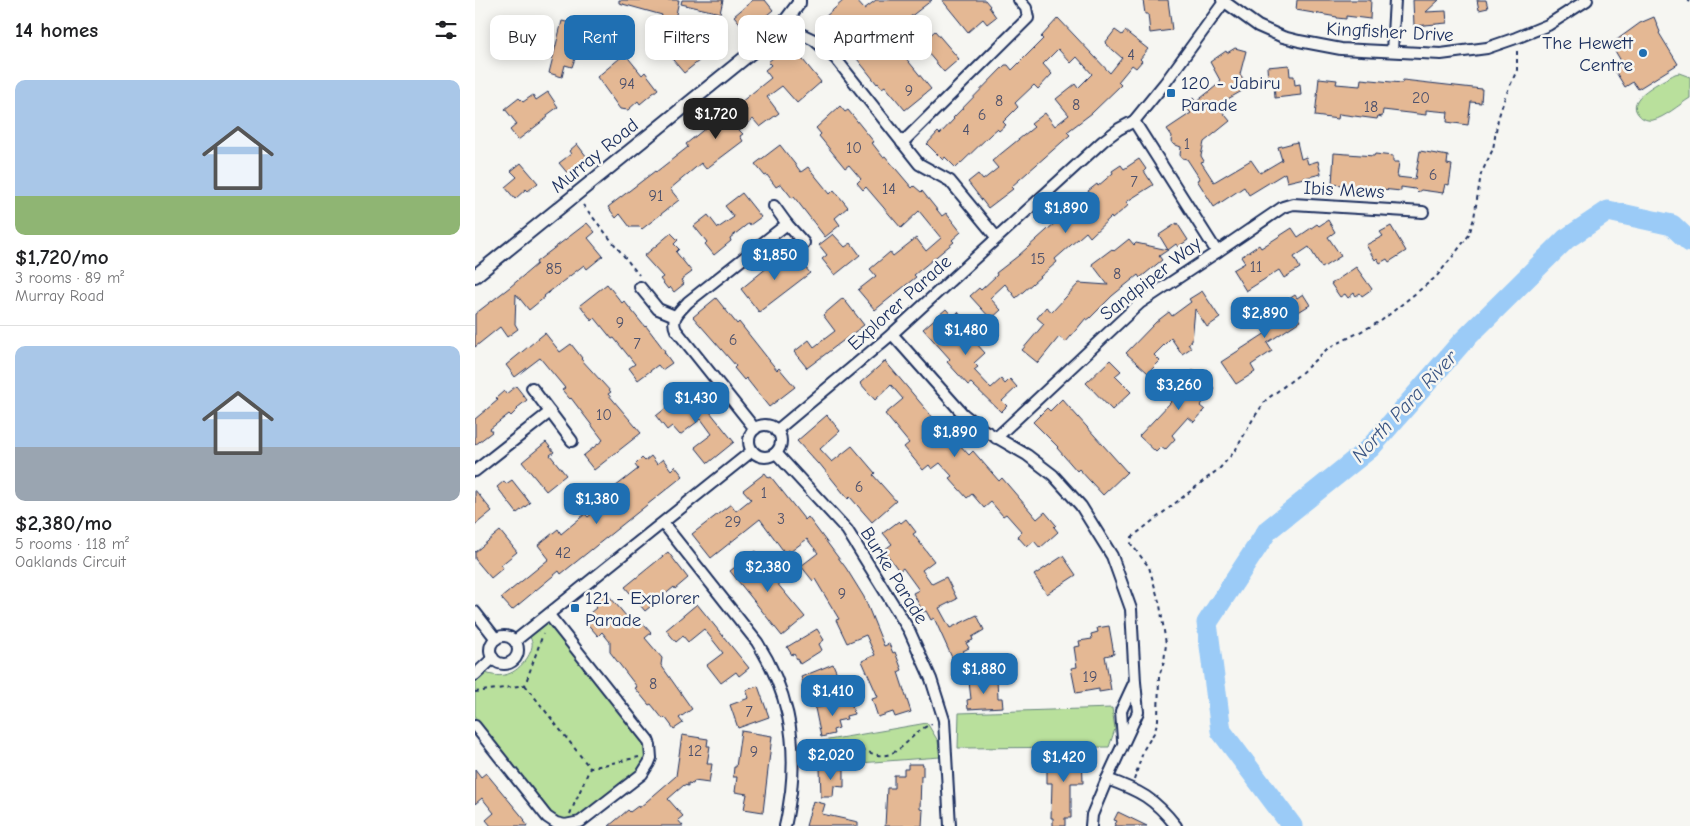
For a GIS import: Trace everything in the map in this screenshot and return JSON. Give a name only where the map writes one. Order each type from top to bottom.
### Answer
[{"type":"street","name":"Murray Road","points":[[790,15],[799,3],[799,0]]},
{"type":"street","points":[[902,142],[1027,18],[1026,8],[1019,0]]},
{"type":"street","points":[[1392,51],[1395,0]]},
{"type":"street","name":"Kingfisher Drive","points":[[1223,1],[1258,26],[1283,37],[1329,48],[1441,54],[1487,48],[1516,38],[1548,25],[1587,0]]},
{"type":"street","points":[[1134,121],[1165,83],[1223,1]]},
{"type":"street","points":[[805,36],[814,40],[836,59],[919,164],[950,181],[997,238]]},
{"type":"street","name":"Murray Road","points":[[475,276],[742,60]]},
{"type":"street","name":"Explorer Parade","points":[[776,431],[892,334],[1103,140],[1134,121]]},
{"type":"street","name":"Sandpiper Way","points":[[996,438],[1140,302],[1217,252],[1134,121]]},
{"type":"street","name":"Ibis Mews","points":[[1217,252],[1275,212],[1293,204],[1423,212]]},
{"type":"street","points":[[774,206],[804,243]]},
{"type":"street","points":[[755,429],[676,330],[674,325],[675,316],[688,302],[787,224]]},
{"type":"street","points":[[640,287],[658,309],[675,316]]},
{"type":"street","points":[[892,334],[963,414],[996,438],[1027,454],[1053,476],[1081,506],[1112,556],[1131,609],[1138,712],[1092,815],[1091,826]]},
{"type":"street","points":[[533,388],[572,441]]},
{"type":"street","points":[[475,472],[550,412]]},
{"type":"street","points":[[768,426],[776,431],[780,439],[780,445],[775,453],[767,457],[761,457],[752,451],[749,438],[755,429],[768,426]]},
{"type":"street","points":[[515,641],[752,451]]},
{"type":"street","name":"Burke Parade","points":[[775,453],[847,530],[878,578],[915,642],[931,679],[944,720],[950,826]]},
{"type":"street","points":[[663,523],[748,630],[769,661],[777,677],[786,704],[793,748],[793,776],[785,826]]},
{"type":"street","points":[[475,612],[496,639]]},
{"type":"street","points":[[475,726],[547,817],[556,823],[565,825],[580,822],[642,774],[649,763],[651,754],[647,740],[549,615]]},
{"type":"street","points":[[507,636],[515,641],[518,653],[512,662],[501,663],[493,658],[491,647],[496,639],[507,636]]},
{"type":"street","points":[[475,675],[493,658]]},
{"type":"street","points":[[1123,743],[1121,711],[1135,682]]},
{"type":"street","points":[[1107,779],[1131,788],[1156,803],[1176,826]]},
{"type":"path","points":[[1131,788],[1144,748],[1154,733],[1158,720],[1159,676],[1164,662],[1166,644],[1160,606],[1149,567],[1131,544],[1132,537],[1220,468],[1235,451],[1266,400],[1300,374],[1327,349],[1381,320],[1435,277],[1453,256],[1469,235],[1474,218],[1481,174],[1493,149],[1498,119],[1517,70],[1518,51],[1516,38]]},
{"type":"path","points":[[575,195],[641,278],[640,287]]},
{"type":"path","points":[[525,685],[549,615]]},
{"type":"path","points":[[475,692],[525,685]]},
{"type":"path","points":[[525,685],[590,768]]},
{"type":"path","points":[[793,748],[801,749],[811,757],[822,760],[835,756],[846,748],[854,747],[878,756],[892,754],[915,733],[926,726],[944,720]]},
{"type":"path","points":[[590,768],[651,754]]},
{"type":"path","points":[[565,825],[590,768]]},
{"type":"green space","points":[[1679,73],[1690,77],[1690,98],[1657,119],[1643,119],[1635,109],[1636,102],[1640,96],[1654,86]]},
{"type":"green space","points":[[549,615],[647,740],[649,763],[580,822],[556,823],[475,726],[475,675],[480,671],[499,676],[505,675],[520,666],[531,649],[532,642],[528,631]]},
{"type":"green space","points":[[1112,708],[1115,729],[1109,747],[958,748],[959,713]]},
{"type":"green space","points":[[927,723],[938,741],[940,757],[806,767],[805,744]]},
{"type":"building","points":[[619,0],[679,0],[676,15],[662,15],[619,3]]},
{"type":"building","points":[[682,0],[723,0],[720,13],[681,4]]},
{"type":"building","points":[[753,0],[765,0],[773,10],[767,15],[738,15],[738,21],[734,16]]},
{"type":"building","points":[[844,0],[856,0],[864,9],[876,0],[932,0],[913,15],[827,15]]},
{"type":"building","points":[[942,0],[985,0],[996,17],[987,24],[983,19],[968,32]]},
{"type":"building","points":[[1143,0],[1168,0],[1172,30],[1150,33],[1148,14],[1145,14]]},
{"type":"building","points":[[1297,0],[1371,0],[1370,19],[1346,16],[1346,19],[1337,18],[1296,10]]},
{"type":"building","points":[[1413,0],[1439,0],[1426,12],[1446,11],[1447,23],[1414,26]]},
{"type":"building","points":[[1477,0],[1486,0],[1488,8],[1479,10]]},
{"type":"building","name":"The Hewett Centre","points":[[1654,17],[1659,33],[1678,64],[1638,89],[1633,82],[1625,87],[1612,66],[1621,61],[1611,44],[1640,23]]},
{"type":"building","points":[[1058,18],[1110,73],[1122,58],[1105,43],[1115,30],[1122,35],[1125,31],[1148,49],[1136,68],[1132,65],[1118,82],[1121,85],[1092,113],[1067,132],[1070,135],[1011,187],[1013,189],[988,208],[968,182],[978,174],[983,180],[998,168],[992,161],[1034,127],[1031,124],[1045,113],[1055,126],[1069,115],[1056,99],[1075,84],[1078,88],[1092,74],[1077,57],[1071,63],[1058,49],[1043,64],[1052,74],[1038,89],[1034,85],[1015,103],[1018,107],[1003,122],[1006,125],[999,131],[997,129],[991,134],[956,168],[945,157],[943,160],[927,144],[938,132],[940,134],[953,118],[1005,65],[1008,65],[1012,70],[1043,39],[1041,37]]},
{"type":"building","points":[[562,21],[564,21],[564,60],[574,60],[572,67],[565,65],[562,77],[549,73],[552,60],[554,60]]},
{"type":"building","points":[[935,31],[959,59],[944,72],[932,58],[932,34]]},
{"type":"building","points":[[1235,48],[1246,51],[1240,74],[1244,80],[1242,91],[1217,105],[1230,121],[1204,142],[1201,156],[1204,161],[1201,162],[1214,182],[1251,160],[1260,173],[1282,160],[1278,147],[1297,142],[1301,159],[1306,157],[1308,164],[1318,161],[1321,174],[1287,182],[1285,173],[1249,195],[1244,187],[1214,207],[1197,180],[1200,179],[1187,159],[1182,158],[1180,155],[1181,147],[1173,144],[1171,141],[1172,136],[1167,129],[1191,113],[1184,106],[1193,98],[1196,102],[1221,82],[1210,62],[1226,51],[1227,53]]},
{"type":"building","points":[[618,60],[630,60],[642,75],[645,72],[658,89],[640,104],[638,101],[628,110],[620,109],[597,77]]},
{"type":"building","points":[[673,60],[700,60],[684,73]]},
{"type":"building","points":[[770,60],[803,60],[821,82],[797,103],[782,86],[767,97],[779,113],[760,127],[753,119],[739,130],[743,134],[740,136],[743,141],[706,169],[701,163],[670,189],[679,200],[642,229],[640,227],[630,227],[620,214],[616,218],[608,207],[688,147],[686,144],[771,78],[765,70],[771,65],[768,62]]},
{"type":"building","points":[[858,60],[907,60],[931,89],[905,110],[885,86],[882,88]]},
{"type":"building","points":[[1289,65],[1290,76],[1294,76],[1295,85],[1300,84],[1301,95],[1275,98],[1274,80],[1268,81],[1267,67]]},
{"type":"building","points":[[1319,78],[1337,80],[1336,84],[1360,86],[1361,79],[1402,83],[1403,80],[1482,89],[1481,103],[1471,102],[1468,125],[1447,122],[1448,112],[1426,110],[1426,115],[1383,110],[1382,117],[1378,116],[1377,119],[1339,114],[1338,119],[1315,116]]},
{"type":"building","points":[[548,92],[558,107],[518,140],[510,130],[517,124],[505,109],[519,98],[523,102],[533,95],[536,100]]},
{"type":"building","points":[[840,106],[845,112],[848,110],[874,142],[872,143],[883,157],[885,156],[912,188],[914,186],[922,191],[942,216],[946,213],[961,232],[952,240],[954,242],[914,275],[916,277],[875,310],[858,290],[876,276],[870,269],[890,252],[893,256],[916,238],[926,251],[941,238],[919,211],[901,228],[866,187],[863,190],[857,183],[861,179],[849,165],[845,168],[819,136],[821,134],[816,128]]},
{"type":"building","points":[[577,144],[590,161],[569,175],[559,163],[571,154],[569,151]]},
{"type":"building","points":[[780,145],[801,172],[808,167],[830,194],[834,190],[848,207],[835,218],[840,225],[825,237],[794,197],[792,198],[781,184],[776,187],[755,164]]},
{"type":"building","points":[[1420,151],[1448,156],[1447,164],[1452,165],[1449,185],[1445,184],[1443,193],[1421,190],[1418,192],[1415,189],[1401,187],[1401,191],[1332,184],[1334,153],[1393,156],[1393,162],[1399,162],[1397,177],[1415,179]]},
{"type":"building","points":[[1139,159],[1153,185],[1126,202],[1129,205],[1112,219],[1111,217],[1090,237],[1086,232],[1055,259],[1057,262],[1016,298],[1005,284],[990,298],[1001,310],[991,319],[970,296],[979,288],[981,290],[997,275],[996,273],[1066,215],[1089,193],[1088,191],[1097,184],[1098,186],[1113,173],[1112,171],[1121,165],[1124,169]]},
{"type":"building","points":[[521,163],[538,183],[528,191],[526,189],[515,199],[505,187],[517,177],[511,171]]},
{"type":"building","points":[[742,193],[761,217],[750,225],[749,223],[730,238],[731,241],[714,255],[705,244],[707,242],[694,226],[708,215],[718,228],[734,217],[725,206]]},
{"type":"building","points":[[1328,220],[1335,232],[1328,237],[1341,256],[1322,268],[1309,247],[1294,257],[1300,268],[1284,278],[1279,270],[1246,291],[1233,270],[1245,263],[1241,257],[1259,245],[1261,248],[1292,228],[1298,237],[1317,224],[1319,226]]},
{"type":"building","points":[[587,223],[595,232],[588,238],[603,256],[587,269],[584,265],[529,310],[516,294],[515,324],[518,329],[507,337],[500,327],[475,347],[475,314],[537,264],[536,262]]},
{"type":"building","points":[[1177,223],[1188,240],[1178,247],[1176,244],[1168,250],[1159,235]]},
{"type":"building","points":[[1391,226],[1406,251],[1389,262],[1387,259],[1380,263],[1377,258],[1375,260],[1366,245],[1383,236],[1380,232]]},
{"type":"building","points":[[671,233],[678,240],[674,244],[679,249],[676,252],[692,272],[681,280],[684,284],[674,292],[670,287],[668,289],[660,279],[663,277],[644,256]]},
{"type":"building","points":[[833,234],[845,247],[851,243],[860,255],[835,275],[822,259],[827,255],[819,245]]},
{"type":"building","points":[[1129,239],[1134,245],[1136,243],[1168,250],[1159,256],[1162,260],[1140,278],[1138,275],[1112,296],[1090,318],[1087,320],[1086,318],[1066,342],[1059,337],[1038,363],[1022,350],[1044,324],[1037,318],[1046,307],[1052,312],[1079,283],[1108,285],[1092,264],[1112,249],[1114,251]]},
{"type":"building","points":[[790,249],[810,273],[759,312],[741,289]]},
{"type":"building","points":[[1356,267],[1372,289],[1362,296],[1360,293],[1356,296],[1354,293],[1348,298],[1345,294],[1340,297],[1331,284]]},
{"type":"building","points":[[607,284],[622,303],[624,301],[646,326],[672,363],[662,370],[658,365],[638,380],[629,368],[635,364],[614,338],[612,339],[595,318],[592,321],[580,305]]},
{"type":"building","points":[[1202,291],[1220,318],[1207,327],[1195,309],[1192,341],[1188,344],[1191,348],[1182,354],[1171,338],[1154,355],[1160,361],[1148,373],[1126,353],[1156,322],[1169,312],[1172,316],[1191,302],[1189,299]]},
{"type":"building","points":[[1303,294],[1310,305],[1295,314],[1300,321],[1267,343],[1272,351],[1251,365],[1255,372],[1236,384],[1221,362],[1266,333],[1263,329],[1275,321],[1269,312],[1295,295],[1297,298]]},
{"type":"building","points":[[716,298],[737,324],[739,322],[777,370],[779,368],[795,387],[769,407],[746,378],[744,380],[734,368],[736,366],[693,317]]},
{"type":"building","points":[[843,298],[864,325],[807,368],[794,352],[809,340],[814,347],[835,331],[823,315]]},
{"type":"building","points":[[946,309],[953,317],[958,312],[964,320],[962,321],[970,330],[966,332],[985,353],[974,363],[978,367],[974,370],[991,388],[1001,379],[1005,384],[1010,379],[1017,387],[1002,401],[1007,406],[1001,412],[971,383],[968,385],[947,362],[950,359],[923,329]]},
{"type":"building","points":[[545,333],[560,352],[571,344],[581,359],[611,392],[608,394],[641,433],[594,470],[583,456],[603,440],[571,398],[562,390],[565,388],[540,358],[515,377],[506,365]]},
{"type":"building","points":[[1110,360],[1121,371],[1115,376],[1131,392],[1112,410],[1086,383]]},
{"type":"building","points":[[885,361],[946,433],[947,431],[969,455],[973,451],[999,481],[1002,478],[1037,519],[1045,512],[1056,525],[1054,527],[1058,532],[1040,548],[1034,541],[1027,547],[1017,536],[1022,532],[1006,514],[1003,516],[991,502],[984,508],[972,494],[967,498],[949,478],[952,476],[940,463],[932,469],[929,465],[923,470],[904,447],[909,443],[885,414],[903,399],[891,385],[875,400],[860,383]]},
{"type":"building","points":[[1194,369],[1199,374],[1203,370],[1211,377],[1207,381],[1215,389],[1200,406],[1205,410],[1194,422],[1188,417],[1172,435],[1175,439],[1165,450],[1161,447],[1156,452],[1139,436],[1171,402],[1170,400],[1179,391],[1177,389]]},
{"type":"building","points":[[516,386],[527,400],[511,416],[509,414],[490,429],[492,432],[475,445],[475,419],[498,400],[496,398],[504,391],[506,394]]},
{"type":"building","points":[[691,388],[734,442],[708,463],[695,447],[712,434],[701,419],[680,435],[672,426],[667,430],[656,416]]},
{"type":"building","points":[[1062,399],[1127,472],[1103,495],[1079,469],[1077,471],[1058,447],[1033,422],[1047,408],[1050,411]]},
{"type":"building","points":[[827,415],[840,431],[820,449],[832,462],[852,446],[875,473],[873,475],[896,501],[872,522],[850,497],[848,499],[819,463],[797,441]]},
{"type":"building","points":[[546,442],[554,452],[550,455],[566,475],[546,491],[522,462]]},
{"type":"building","points":[[651,456],[657,464],[663,459],[671,470],[675,466],[683,476],[561,574],[559,571],[512,610],[501,598],[549,559],[538,545],[558,529],[561,534],[585,514],[588,517],[615,495],[611,490],[638,469],[635,465],[642,458],[645,461]]},
{"type":"building","points":[[765,473],[769,478],[771,477],[805,520],[808,517],[846,568],[864,597],[884,646],[889,644],[893,653],[895,652],[902,670],[898,672],[911,712],[895,717],[893,712],[878,717],[872,699],[878,697],[862,661],[875,655],[866,635],[847,643],[836,620],[839,619],[815,579],[813,581],[801,566],[818,553],[807,539],[790,552],[789,550],[785,553],[760,519],[711,558],[692,534],[731,504],[736,511],[751,499],[743,490]]},
{"type":"building","points":[[512,480],[530,503],[517,513],[497,487],[504,481],[506,484]]},
{"type":"building","points":[[475,490],[492,511],[475,525]]},
{"type":"building","points":[[906,519],[916,532],[913,534],[934,561],[922,570],[932,584],[946,577],[957,599],[939,608],[950,628],[977,615],[984,630],[972,637],[973,640],[966,643],[969,648],[963,651],[966,656],[954,662],[934,618],[931,620],[926,611],[923,612],[913,593],[919,590],[903,568],[899,571],[884,550],[892,544],[883,533],[899,521],[901,523]]},
{"type":"building","points":[[500,531],[517,552],[501,565],[503,568],[491,578],[475,559],[475,552]]},
{"type":"building","points":[[756,551],[781,578],[776,582],[805,617],[782,636],[730,571]]},
{"type":"building","points":[[668,552],[688,578],[645,611],[625,587]]},
{"type":"building","points":[[1063,556],[1076,575],[1047,594],[1034,575]]},
{"type":"building","points":[[605,591],[632,623],[638,618],[651,633],[645,638],[662,658],[661,665],[692,709],[679,718],[683,723],[674,729],[665,717],[663,719],[635,688],[637,687],[610,652],[610,642],[602,632],[598,636],[583,619],[597,607],[593,601]]},
{"type":"building","points":[[697,604],[749,668],[739,676],[736,672],[721,683],[707,665],[723,653],[704,629],[688,642],[683,636],[676,642],[666,630]]},
{"type":"building","points":[[1109,626],[1114,654],[1105,656],[1111,690],[1099,692],[1099,689],[1076,693],[1071,668],[1077,667],[1074,647],[1080,646],[1079,641],[1092,639],[1091,634],[1098,632],[1097,628]]},
{"type":"building","points":[[817,629],[824,640],[819,644],[822,650],[800,664],[787,647]]},
{"type":"building","points":[[833,664],[841,683],[809,697],[801,677]]},
{"type":"building","points":[[997,680],[998,698],[1002,698],[1003,707],[968,709],[967,700],[971,699],[969,682]]},
{"type":"building","points":[[758,686],[769,717],[738,728],[730,705],[749,698],[746,690]]},
{"type":"building","points":[[851,701],[854,714],[846,716],[847,719],[837,721],[839,728],[833,730],[834,734],[821,737],[815,708]]},
{"type":"building","points":[[741,731],[772,736],[763,812],[744,809],[747,794],[735,792],[737,777],[733,777]]},
{"type":"building","points":[[682,735],[708,739],[707,746],[710,746],[707,764],[712,764],[709,783],[694,781],[693,784],[688,783],[688,786],[684,785],[668,799],[683,816],[678,820],[683,826],[609,826],[628,810],[630,812],[638,806],[639,808],[676,776]]},
{"type":"building","points":[[1070,749],[1082,749],[1083,783],[1071,783],[1071,818],[1065,818],[1065,826],[1053,826],[1053,818],[1051,818],[1052,783],[1047,783],[1047,756],[1070,756]]},
{"type":"building","points":[[908,764],[923,764],[920,809],[923,810],[922,826],[885,826],[887,788],[894,788],[894,775],[904,775],[904,769],[908,769]]},
{"type":"building","points":[[820,768],[844,769],[844,787],[834,786],[833,797],[821,797]]},
{"type":"building","points":[[475,769],[481,777],[486,773],[528,826],[491,826],[486,820],[494,813],[482,798],[475,804]]},
{"type":"building","points":[[813,801],[825,804],[822,814],[858,822],[858,826],[806,826]]},
{"type":"building","points":[[1118,812],[1147,826],[1114,826],[1117,821],[1114,820]]},
{"type":"waterway","name":"North Para River","points":[[1292,826],[1221,731],[1207,623],[1268,530],[1370,448],[1461,343],[1566,239],[1608,211],[1672,225],[1690,242]]},
{"type":"place","name":"The Hewett Centre","points":[[1643,53]]},
{"type":"place","name":"120 - Jabiru Parade","points":[[1171,93]]},
{"type":"place","name":"121 - Explorer Parade","points":[[575,608]]}]
